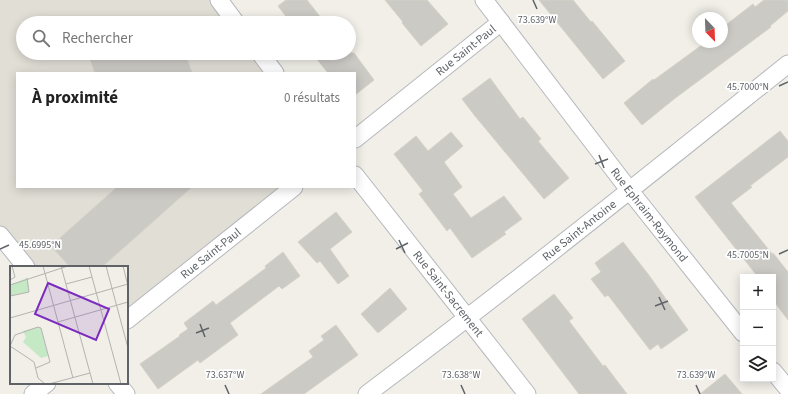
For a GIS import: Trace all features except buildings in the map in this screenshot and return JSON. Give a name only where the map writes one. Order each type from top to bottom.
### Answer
[{"type":"street","points":[[218,0],[231,16]]},
{"type":"street","name":"Rue Ephraim-Raymond","points":[[484,0],[630,191],[740,329]]},
{"type":"street","name":"Rue Saint-Paul","points":[[356,138],[501,22]]},
{"type":"street","points":[[265,60],[274,72]]},
{"type":"street","name":"Rue Saint-Antoine","points":[[367,394],[630,191],[788,64]]},
{"type":"street","name":"Rue Saint-Sacrement","points":[[356,176],[527,394]]},
{"type":"street","name":"Rue Saint-Paul","points":[[128,319],[293,188]]},
{"type":"street","points":[[0,234],[25,266]]},
{"type":"street","points":[[776,375],[788,389]]},
{"type":"street","points":[[33,394],[46,384]]},
{"type":"street","points":[[118,384],[126,394]]},
{"type":"shaded area","points":[[0,0],[219,0],[231,16],[16,16],[16,60],[265,60],[274,72],[16,72],[16,188],[293,188],[128,319],[128,266],[25,266],[0,235]]}]
